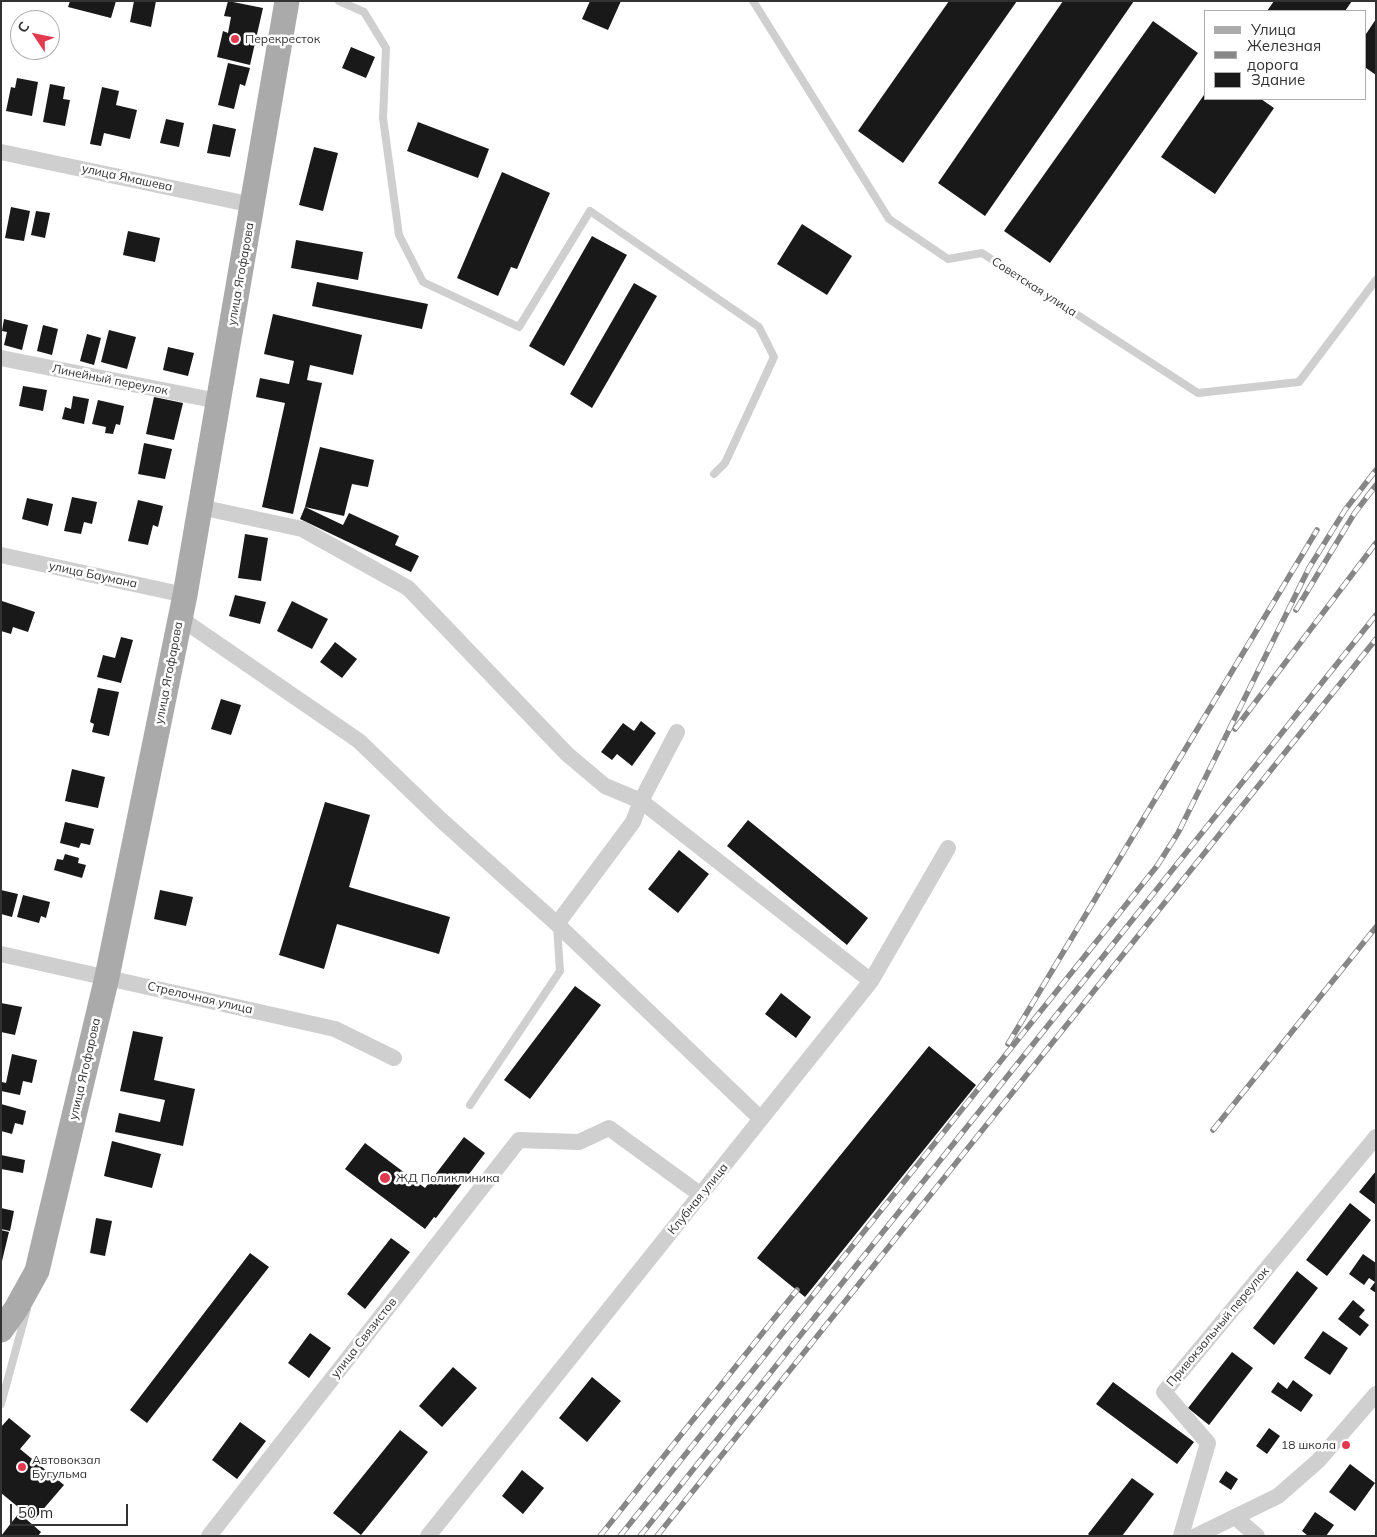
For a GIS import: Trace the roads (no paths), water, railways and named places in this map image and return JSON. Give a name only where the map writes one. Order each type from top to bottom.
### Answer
[{"type":"main road","name":"улица Ягофарова","points":[[1,1330],[16,1309],[37,1271],[107,977],[182,606],[287,1]]},
{"type":"street","name":"улица Ямашева","points":[[1,152],[253,205]]},
{"type":"street","name":"Линейный переулок","points":[[1,358],[218,401]]},
{"type":"street","points":[[200,507],[302,529],[408,588],[567,754],[605,786],[641,801],[871,981]]},
{"type":"street","name":"улица Баумана","points":[[1,555],[182,606]]},
{"type":"street","points":[[182,606],[359,741],[440,819],[557,924],[761,1119]]},
{"type":"street","points":[[557,924],[633,822],[641,801],[678,732]]},
{"type":"street","name":"Клубная улица","points":[[428,1536],[871,981],[948,848]]},
{"type":"street","name":"Стрелочная улица","points":[[1,954],[335,1029],[394,1058]]},
{"type":"street","name":"улица Связистов","points":[[209,1536],[520,1140],[579,1142],[610,1128],[701,1195]]},
{"type":"street","name":"Привокзальный переулок","points":[[1180,1536],[1208,1443],[1164,1392],[1376,1137]]},
{"type":"street","points":[[1196,1536],[1278,1496],[1318,1461],[1376,1394]]},
{"type":"street","points":[[1235,1517],[1257,1536]]},
{"type":"lane","points":[[339,1],[364,12],[386,48],[383,118],[399,234],[424,282],[519,327],[590,211],[759,327],[774,357],[724,463],[714,474]]},
{"type":"lane","name":"Советская улица","points":[[753,1],[889,219],[948,259],[982,253],[1198,393],[1299,382],[1376,280]]},
{"type":"lane","points":[[470,1104],[560,971],[557,924]]},
{"type":"lane","points":[[1,1404],[37,1271]]},
{"type":"railway","points":[[620,1536],[1157,866],[1178,833],[1309,568],[1345,510],[1376,470]]},
{"type":"railway","points":[[1296,610],[1354,514],[1376,485]]},
{"type":"railway","points":[[1008,1044],[1317,530]]},
{"type":"railway","points":[[1235,729],[1376,543]]},
{"type":"railway","points":[[640,1536],[1376,615]]},
{"type":"railway","points":[[657,1536],[1376,639]]},
{"type":"railway","points":[[1213,1130],[1376,927]]},
{"type":"railway","points":[[600,1536],[797,1290]]},
{"type":"place","name":"Перекресток","points":[[235,39]]},
{"type":"place","name":"ЖД Поликлиника","points":[[385,1178]]},
{"type":"place","name":"18 школа","points":[[1346,1445]]},
{"type":"place","name":"Автовокзал Бугульма","points":[[22,1467]]}]
